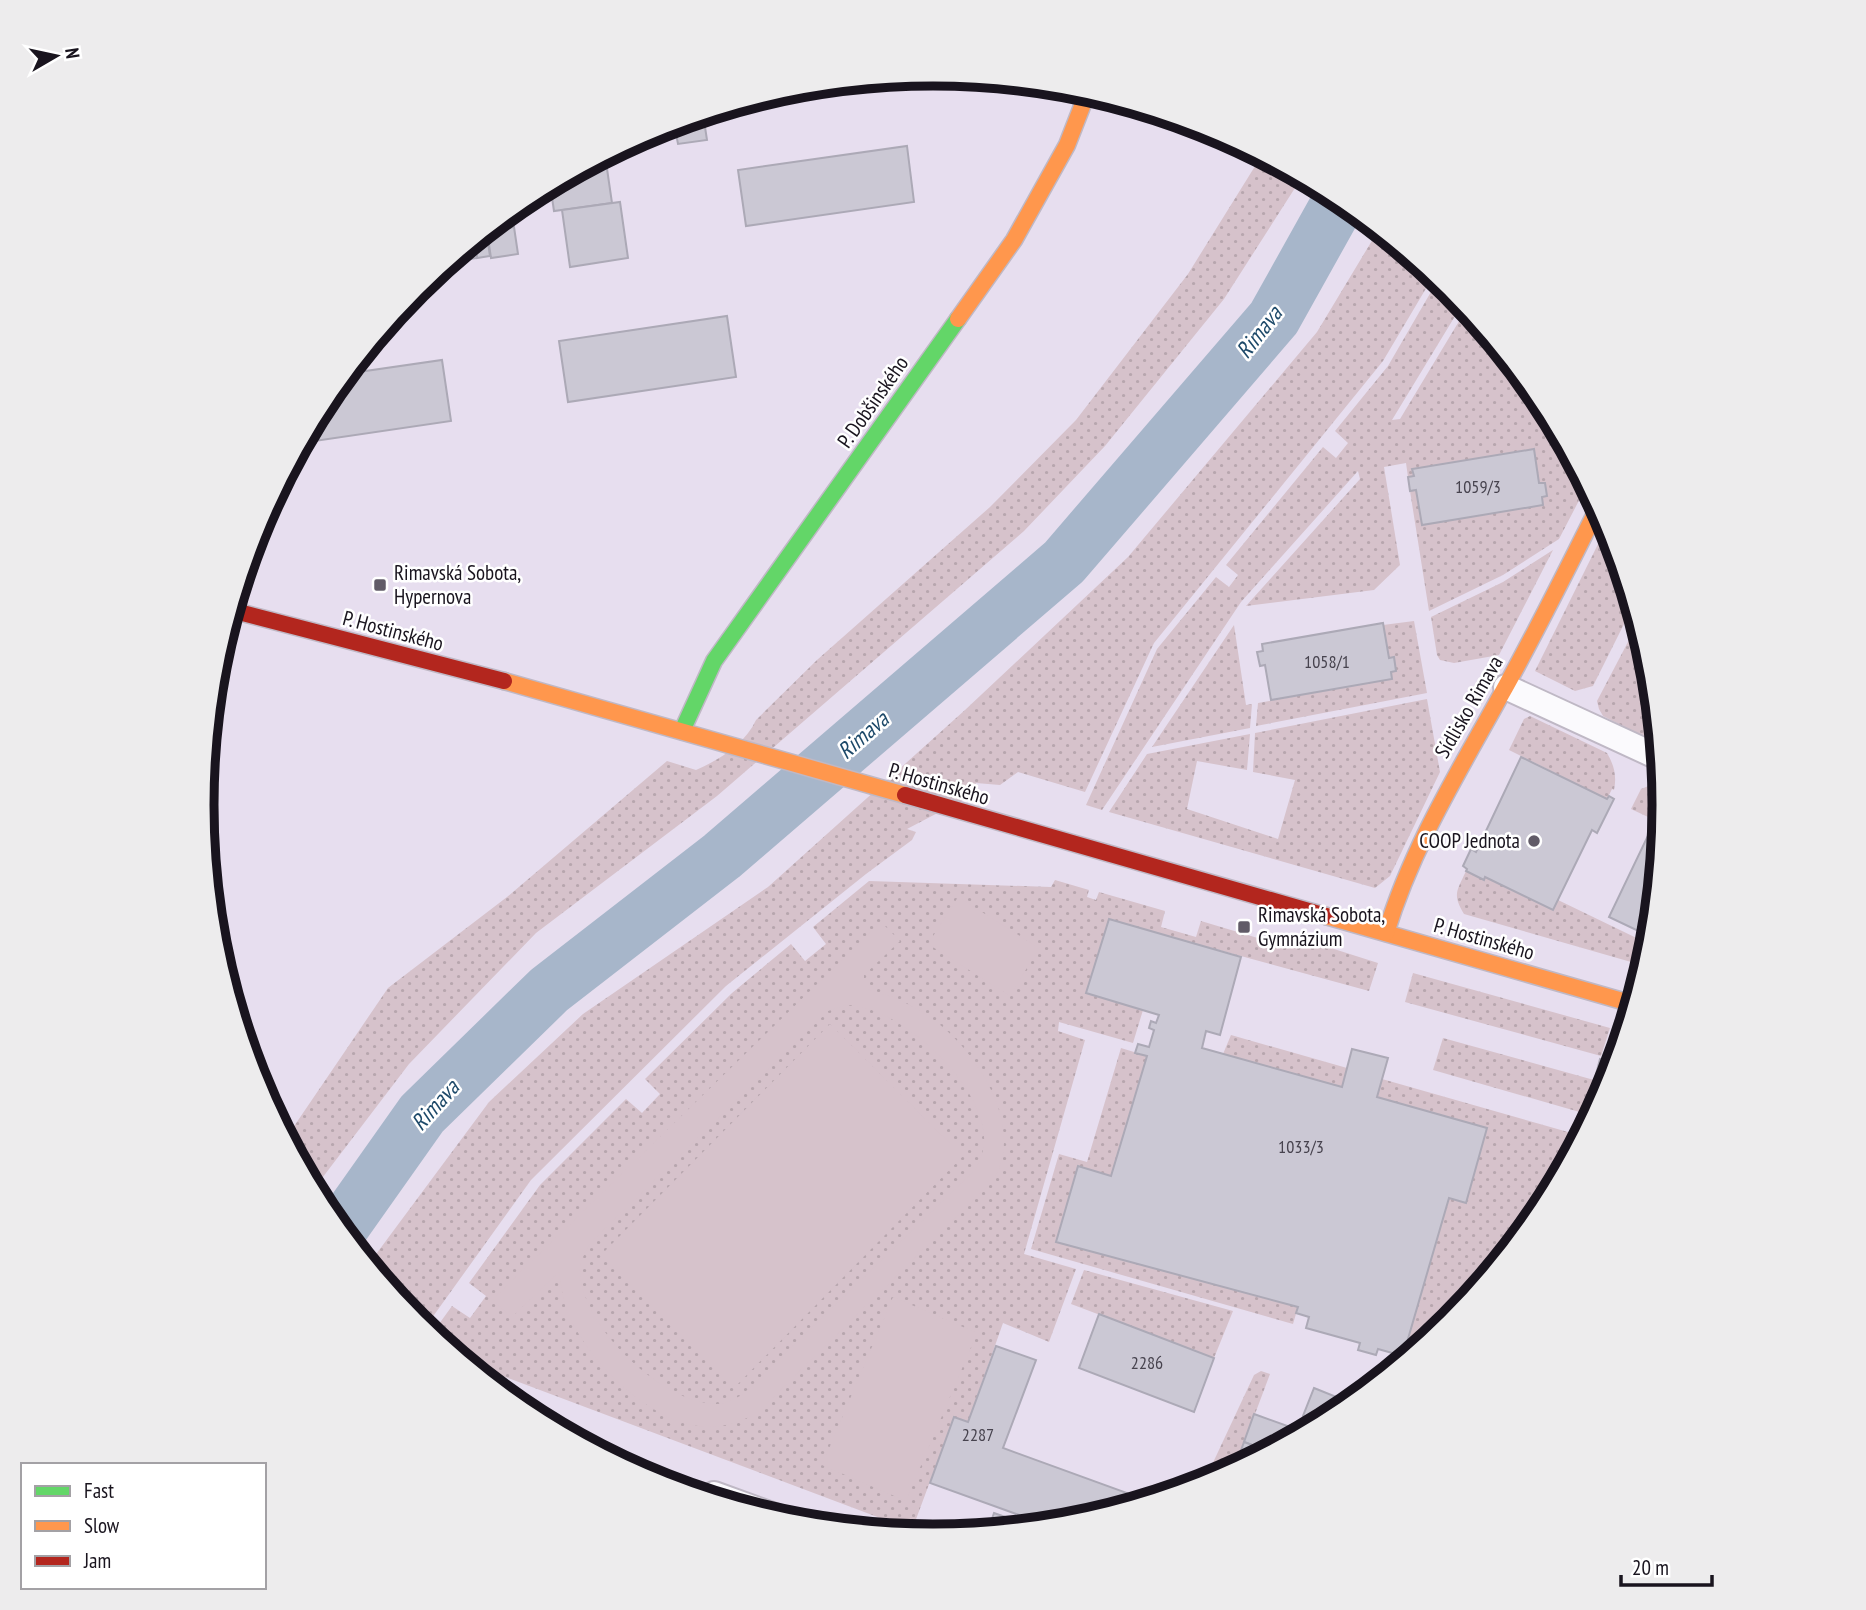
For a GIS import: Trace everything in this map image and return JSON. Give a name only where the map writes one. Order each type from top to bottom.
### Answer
[{"type":"street","name":"P. Dobšinského","points":[[682,731],[713,661],[1014,240],[1067,145],[1084,102]]},
{"type":"street","name":"Sídlisko Rimava","points":[[1386,933],[1395,899],[1451,780],[1506,687],[1593,518]]},
{"type":"street","name":"P. Hostinského","points":[[240,612],[682,731],[1625,1002]]},
{"type":"street","points":[[1506,687],[1651,754]]},
{"type":"shaded area","points":[[1257,163],[1297,185],[1224,299],[1105,446],[1024,531],[717,796],[536,933],[409,1064],[320,1181],[292,1130],[388,988],[507,897],[667,761],[696,770],[714,761],[745,737],[756,720],[817,660],[990,507],[1076,420],[1188,274]]},
{"type":"shaded area","points":[[1374,237],[1429,284],[1383,361],[1154,643],[1085,792],[1018,772],[1000,785],[976,783],[972,795],[907,829],[916,832],[912,840],[726,986],[531,1180],[431,1320],[374,1257],[489,1102],[583,1014],[768,887],[965,710],[1128,557],[1317,332]]},
{"type":"shaded area","points":[[1433,288],[1457,313],[1392,420],[1400,419],[1461,317],[1504,367],[1531,405],[1556,445],[1582,495],[1559,539],[1503,575],[1429,611],[1410,491],[1416,490],[1422,525],[1547,496],[1545,483],[1539,483],[1534,449],[1413,469],[1414,476],[1408,477],[1406,463],[1384,467],[1400,565],[1374,590],[1246,606],[1360,479],[1358,471],[1241,602],[1102,810],[1086,805],[1157,649],[1216,577],[1229,587],[1238,575],[1226,565],[1323,447],[1336,458],[1348,443],[1335,431],[1388,366]]},
{"type":"shaded area","points":[[1601,538],[1627,617],[1593,686],[1575,691],[1535,671]]},
{"type":"shaded area","points":[[1553,550],[1499,655],[1454,663],[1440,660],[1431,617],[1503,582]]},
{"type":"shaded area","points":[[1414,621],[1427,693],[1256,726],[1258,703],[1392,679],[1391,672],[1396,670],[1394,658],[1389,658],[1383,625]]},
{"type":"shaded area","points":[[1234,625],[1246,705],[1252,704],[1250,728],[1152,747]]},
{"type":"shaded area","points":[[1629,640],[1633,642],[1649,739],[1603,716],[1597,701]]},
{"type":"shaded area","points":[[1427,699],[1440,772],[1390,876],[1375,888],[1109,812],[1147,754],[1250,734],[1247,770],[1197,761],[1187,809],[1278,839],[1295,780],[1253,772],[1255,733]]},
{"type":"shaded area","points":[[1530,716],[1607,753],[1615,780],[1614,790],[1612,789],[1607,799],[1509,750],[1524,719]]},
{"type":"shaded area","points":[[1652,785],[1652,819],[1631,809],[1641,789]]},
{"type":"shaded area","points":[[1466,871],[1484,880],[1485,877],[1553,910],[1558,900],[1639,939],[1634,963],[1464,914],[1457,897]]},
{"type":"shaded area","points":[[1055,880],[1089,890],[1087,897],[1096,900],[1099,892],[1165,911],[1161,927],[1196,937],[1201,921],[1261,939],[1312,942],[1378,963],[1369,991],[1109,920],[1086,993],[1143,1010],[1133,1043],[1059,1022],[1058,1031],[1085,1040],[1024,1254],[1076,1269],[1049,1342],[1003,1323],[968,1422],[954,1417],[914,1524],[894,1523],[489,1371],[437,1326],[452,1306],[470,1318],[486,1296],[469,1283],[540,1185],[626,1099],[642,1113],[660,1094],[645,1079],[732,993],[791,944],[805,961],[826,944],[813,927],[869,881],[1051,887]]},
{"type":"shaded area","points":[[958,897],[1039,948],[1010,996],[928,944]]},
{"type":"shaded area","points":[[881,922],[900,941],[864,975],[864,984],[873,992],[893,997],[928,1016],[955,1038],[970,1056],[994,1096],[1001,1118],[1004,1140],[1001,1162],[992,1182],[758,1412],[726,1425],[692,1425],[673,1419],[635,1396],[600,1363],[574,1326],[565,1304],[559,1272],[511,1318],[493,1299]],"holes":[[[846,1005],[868,1009],[915,1034],[957,1075],[982,1122],[984,1144],[976,1169],[742,1395],[717,1404],[695,1400],[672,1391],[627,1357],[608,1336],[593,1313],[583,1290],[580,1268],[590,1243],[828,1011]]]},
{"type":"shaded area","points":[[1413,973],[1610,1028],[1601,1056],[1405,1002]]},
{"type":"shaded area","points":[[830,1024],[963,1156],[735,1387],[602,1254]]},
{"type":"shaded area","points":[[1231,1035],[1347,1068],[1342,1087],[1223,1054]]},
{"type":"shaded area","points":[[1443,1038],[1594,1080],[1583,1113],[1433,1070]]},
{"type":"shaded area","points":[[1121,1048],[1147,1056],[1111,1176],[1078,1166],[1056,1242],[1298,1307],[1293,1324],[1031,1249],[1059,1154],[1087,1162]]},
{"type":"shaded area","points":[[1382,1079],[1573,1133],[1531,1205],[1504,1243],[1442,1314],[1406,1347],[1449,1198],[1466,1202],[1487,1128],[1377,1097]]},
{"type":"shaded area","points":[[1084,1270],[1233,1311],[1214,1358],[1071,1304]]},
{"type":"shaded area","points":[[893,1297],[977,1333],[906,1501],[822,1465]]},
{"type":"shaded area","points":[[1261,1371],[1270,1374],[1239,1455],[1210,1469],[1254,1375]]},
{"type":"building","points":[[704,123],[707,140],[678,144],[676,133]]},
{"type":"building","points":[[907,146],[914,202],[746,226],[738,170]]},
{"type":"building","points":[[606,165],[612,203],[554,211],[552,195]]},
{"type":"building","points":[[620,202],[628,258],[570,267],[562,210]]},
{"type":"building","points":[[514,227],[518,254],[491,258],[488,240],[502,229]]},
{"type":"building","points":[[488,240],[490,256],[477,258],[476,250]]},
{"type":"building","points":[[476,250],[477,258],[464,260]]},
{"type":"building","points":[[727,316],[736,377],[568,402],[559,341]]},
{"type":"building","points":[[442,360],[451,421],[312,441],[358,372]]},
{"type":"building","points":[[1534,449],[1539,483],[1545,483],[1547,496],[1542,497],[1543,505],[1422,525],[1416,490],[1410,491],[1408,477],[1414,476],[1412,469]]},
{"type":"building","points":[[1383,623],[1389,658],[1394,657],[1396,671],[1391,672],[1392,679],[1271,700],[1265,665],[1260,666],[1257,652],[1263,651],[1262,644]]},
{"type":"building","name":"COOP Jednota","points":[[1521,757],[1607,799],[1609,796],[1614,799],[1597,833],[1592,830],[1553,910],[1485,877],[1484,880],[1466,871],[1463,866],[1471,849],[1476,852]]},
{"type":"building","points":[[1652,828],[1646,899],[1640,932],[1609,917]]},
{"type":"building","points":[[1109,919],[1241,957],[1220,1035],[1206,1031],[1202,1048],[1342,1087],[1352,1049],[1388,1058],[1377,1097],[1487,1128],[1466,1203],[1449,1198],[1406,1347],[1397,1354],[1378,1349],[1376,1355],[1358,1350],[1360,1343],[1306,1328],[1309,1317],[1296,1313],[1298,1307],[1056,1242],[1078,1166],[1111,1176],[1147,1056],[1135,1053],[1138,1044],[1149,1047],[1154,1030],[1149,1028],[1151,1021],[1156,1023],[1159,1015],[1086,993]]},
{"type":"building","points":[[1600,1059],[1605,1060],[1598,1080],[1590,1097]]},
{"type":"building","points":[[1099,1314],[1214,1358],[1194,1412],[1079,1368]]},
{"type":"building","points":[[996,1346],[1036,1360],[1003,1448],[1127,1493],[1125,1498],[1027,1518],[930,1483],[954,1417],[968,1422]]},
{"type":"building","points":[[1314,1388],[1339,1398],[1309,1418],[1303,1416]]},
{"type":"building","points":[[1254,1414],[1293,1428],[1257,1447],[1244,1442]]},
{"type":"building","points":[[1244,1442],[1257,1447],[1251,1450],[1239,1455]]},
{"type":"building","points":[[994,1513],[1012,1520],[991,1522]]},
{"type":"waterway","name":"Rimava","points":[[346,1221],[422,1114],[549,990],[722,856],[1064,562],[1274,318],[1335,209]]},
{"type":"traffic: fast","points":[[682,731],[714,661],[958,319]]},
{"type":"traffic: slow","points":[[958,319],[1014,240],[1067,145],[1084,102]]},
{"type":"traffic: slow","points":[[1386,933],[1422,840],[1527,648],[1593,519]]},
{"type":"traffic: slow","points":[[504,681],[905,795]]},
{"type":"traffic: slow","points":[[1326,916],[1625,1002]]},
{"type":"traffic: jam","points":[[240,612],[504,681]]},
{"type":"traffic: jam","points":[[905,795],[1326,916]]},
{"type":"place","name":"Rimavská Sobota, Hypernova","points":[[380,585]]},
{"type":"place","name":"COOP Jednota","points":[[1534,841]]},
{"type":"place","name":"Rimavská Sobota, Gymnázium","points":[[1244,927]]}]
